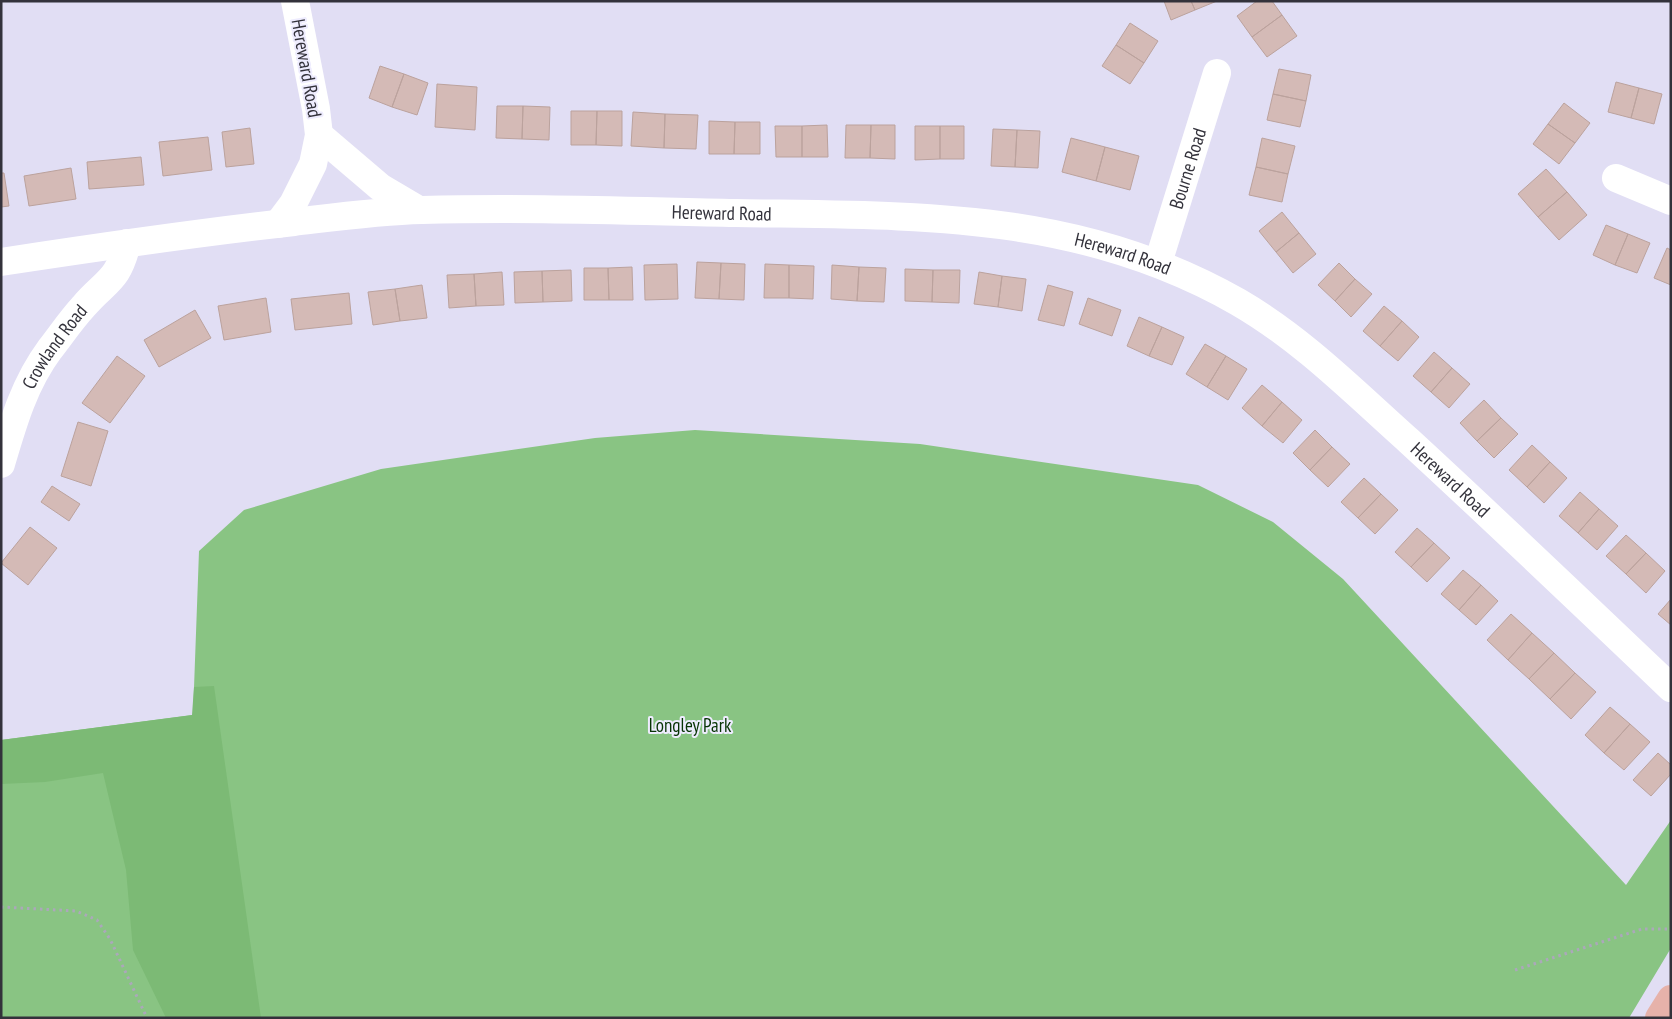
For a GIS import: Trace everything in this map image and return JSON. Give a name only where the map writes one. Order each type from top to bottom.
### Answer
[{"type":"main road","points":[[1659,1018],[1671,999]]},
{"type":"street","name":"Hereward Road","points":[[278,224],[293,204],[313,164],[318,136],[316,109],[295,1]]},
{"type":"street","name":"Bourne Road","points":[[1158,263],[1217,73]]},
{"type":"street","name":"Hereward Road","points":[[318,136],[380,186],[419,210]]},
{"type":"street","points":[[1616,178],[1671,201]]},
{"type":"street","name":"Hereward Road","points":[[278,224],[419,210],[553,210],[940,218],[1034,228],[1090,240],[1158,263],[1237,302],[1279,327],[1320,361],[1510,534],[1671,688]]},
{"type":"street","points":[[1,262],[127,243],[278,224]]},
{"type":"street","name":"Crowland Road","points":[[1,464],[28,383],[49,350],[84,305],[113,280],[123,260],[127,243]]},
{"type":"path","points":[[1,907],[76,911],[97,920],[110,939],[147,1018]]},
{"type":"path","points":[[1515,970],[1642,929],[1671,929]]},
{"type":"green space","name":"Longley Park","points":[[695,430],[920,444],[1198,485],[1273,522],[1343,579],[1626,885],[1671,820],[1671,948],[1629,1018],[1,1018],[1,740],[193,715],[199,551],[244,510],[381,469],[595,438]]},
{"type":"green space","points":[[214,686],[261,1018],[166,1018],[133,950],[126,870],[103,773],[45,782],[1,784],[1,740],[192,715],[194,687]]},
{"type":"building","points":[[1164,1],[1191,1],[1195,10],[1171,20]]},
{"type":"building","points":[[1191,1],[1217,1],[1195,10]]},
{"type":"building","points":[[1257,1],[1272,1],[1282,15],[1252,37],[1237,16]]},
{"type":"building","points":[[1282,15],[1297,36],[1267,57],[1252,37]]},
{"type":"building","points":[[1130,23],[1158,41],[1144,63],[1116,45]]},
{"type":"building","points":[[1116,45],[1144,63],[1130,84],[1102,66]]},
{"type":"building","points":[[380,66],[404,74],[392,107],[369,98]]},
{"type":"building","points":[[1279,69],[1311,75],[1306,101],[1273,94]]},
{"type":"building","points":[[404,74],[428,83],[417,115],[392,107]]},
{"type":"building","points":[[1616,82],[1639,88],[1631,118],[1608,112]]},
{"type":"building","points":[[437,84],[477,87],[475,130],[435,127]]},
{"type":"building","points":[[1639,88],[1662,94],[1654,124],[1631,118]]},
{"type":"building","points":[[1273,94],[1306,101],[1300,127],[1267,120]]},
{"type":"building","points":[[1564,103],[1590,123],[1575,143],[1548,124]]},
{"type":"building","points":[[497,106],[523,106],[522,139],[496,138]]},
{"type":"building","points":[[523,106],[550,107],[549,140],[522,139]]},
{"type":"building","points":[[571,111],[597,111],[596,145],[571,145]]},
{"type":"building","points":[[597,111],[622,111],[622,146],[596,145]]},
{"type":"building","points":[[633,112],[665,114],[664,148],[631,146]]},
{"type":"building","points":[[665,114],[698,115],[696,149],[664,148]]},
{"type":"building","points":[[709,121],[735,122],[734,154],[709,154]]},
{"type":"building","points":[[735,122],[760,122],[760,154],[734,154]]},
{"type":"building","points":[[1548,124],[1575,143],[1559,164],[1533,144]]},
{"type":"building","points":[[827,125],[828,157],[802,157],[802,126]]},
{"type":"building","points":[[846,125],[871,125],[870,158],[845,158]]},
{"type":"building","points":[[871,125],[895,125],[895,159],[870,158]]},
{"type":"building","points":[[775,126],[802,126],[802,157],[776,157]]},
{"type":"building","points":[[915,126],[940,126],[940,159],[915,160]]},
{"type":"building","points":[[940,126],[964,126],[964,159],[940,159]]},
{"type":"building","points":[[250,128],[254,164],[226,167],[222,132]]},
{"type":"building","points":[[993,129],[1017,130],[1015,167],[991,166]]},
{"type":"building","points":[[1017,130],[1040,131],[1038,168],[1015,167]]},
{"type":"building","points":[[208,137],[212,170],[163,176],[159,142]]},
{"type":"building","points":[[1071,138],[1105,147],[1096,181],[1062,172]]},
{"type":"building","points":[[1262,138],[1295,146],[1288,174],[1256,167]]},
{"type":"building","points":[[1105,147],[1139,156],[1130,190],[1096,181]]},
{"type":"building","points":[[141,157],[144,185],[89,189],[87,162]]},
{"type":"building","points":[[1256,167],[1288,174],[1282,202],[1249,195]]},
{"type":"building","points":[[71,168],[76,199],[29,206],[24,176]]},
{"type":"building","points":[[1546,169],[1567,192],[1538,217],[1518,194]]},
{"type":"building","points":[[1,173],[4,173],[9,206],[1,207]]},
{"type":"building","points":[[1567,192],[1587,215],[1559,240],[1538,217]]},
{"type":"building","points":[[1282,212],[1299,233],[1276,252],[1259,231]]},
{"type":"building","points":[[1606,225],[1628,234],[1615,265],[1593,255]]},
{"type":"building","points":[[1299,233],[1316,254],[1293,273],[1276,252]]},
{"type":"building","points":[[1628,234],[1650,243],[1637,273],[1615,265]]},
{"type":"building","points":[[1667,248],[1671,250],[1671,285],[1654,278]]},
{"type":"building","points":[[697,262],[721,263],[719,299],[695,298]]},
{"type":"building","points":[[721,263],[745,264],[744,300],[719,299]]},
{"type":"building","points":[[1339,263],[1355,279],[1335,301],[1318,285]]},
{"type":"building","points":[[677,264],[678,299],[645,300],[644,265]]},
{"type":"building","points":[[765,264],[789,265],[789,298],[764,298]]},
{"type":"building","points":[[789,265],[814,266],[813,299],[789,298]]},
{"type":"building","points":[[832,265],[859,267],[857,301],[831,299]]},
{"type":"building","points":[[632,267],[633,300],[609,300],[608,268]]},
{"type":"building","points":[[859,267],[886,268],[884,302],[857,301]]},
{"type":"building","points":[[584,268],[608,268],[609,300],[584,300]]},
{"type":"building","points":[[905,269],[933,270],[932,302],[905,301]]},
{"type":"building","points":[[571,270],[572,301],[543,302],[542,271]]},
{"type":"building","points":[[933,270],[960,270],[959,303],[932,302]]},
{"type":"building","points":[[542,271],[543,302],[515,303],[514,272]]},
{"type":"building","points":[[502,272],[504,305],[476,306],[474,274]]},
{"type":"building","points":[[979,272],[1002,276],[998,307],[974,304]]},
{"type":"building","points":[[474,274],[476,306],[449,308],[447,275]]},
{"type":"building","points":[[1002,276],[1026,279],[1022,311],[998,307]]},
{"type":"building","points":[[1355,279],[1372,294],[1351,317],[1335,301]]},
{"type":"building","points":[[422,285],[427,318],[400,321],[395,289]]},
{"type":"building","points":[[1048,285],[1073,292],[1064,326],[1038,320]]},
{"type":"building","points":[[395,289],[400,321],[373,325],[368,292]]},
{"type":"building","points":[[349,293],[352,324],[295,330],[291,299]]},
{"type":"building","points":[[266,298],[271,332],[224,340],[218,306]]},
{"type":"building","points":[[1088,298],[1121,310],[1112,336],[1079,324]]},
{"type":"building","points":[[1384,306],[1402,321],[1380,346],[1363,331]]},
{"type":"building","points":[[195,310],[211,338],[159,367],[144,340]]},
{"type":"building","points":[[1139,317],[1162,327],[1149,356],[1127,346]]},
{"type":"building","points":[[1402,321],[1419,337],[1398,361],[1380,346]]},
{"type":"building","points":[[1162,327],[1184,337],[1172,365],[1149,356]]},
{"type":"building","points":[[1205,344],[1226,356],[1207,387],[1186,374]]},
{"type":"building","points":[[1434,352],[1452,368],[1431,392],[1413,376]]},
{"type":"building","points":[[117,356],[145,376],[110,423],[82,403]]},
{"type":"building","points":[[1226,356],[1247,369],[1228,400],[1207,387]]},
{"type":"building","points":[[1452,368],[1470,384],[1449,408],[1431,392]]},
{"type":"building","points":[[1262,385],[1282,402],[1262,426],[1242,408]]},
{"type":"building","points":[[1484,400],[1501,418],[1477,441],[1460,423]]},
{"type":"building","points":[[1282,402],[1302,420],[1283,443],[1262,426]]},
{"type":"building","points":[[1501,418],[1518,434],[1494,458],[1477,441]]},
{"type":"building","points":[[78,422],[108,431],[91,486],[61,476]]},
{"type":"building","points":[[1315,430],[1332,447],[1310,470],[1293,453]]},
{"type":"building","points":[[1532,445],[1550,462],[1527,487],[1509,470]]},
{"type":"building","points":[[1332,447],[1350,464],[1328,487],[1310,470]]},
{"type":"building","points":[[1550,462],[1567,478],[1544,503],[1527,487]]},
{"type":"building","points":[[1364,478],[1381,494],[1358,518],[1341,502]]},
{"type":"building","points":[[52,486],[80,504],[69,521],[41,502]]},
{"type":"building","points":[[1580,492],[1599,509],[1578,533],[1559,516]]},
{"type":"building","points":[[1381,494],[1398,510],[1375,534],[1358,518]]},
{"type":"building","points":[[1599,509],[1618,526],[1597,550],[1578,533]]},
{"type":"building","points":[[30,527],[57,548],[28,585],[1,563]]},
{"type":"building","points":[[1417,528],[1434,543],[1411,567],[1395,552]]},
{"type":"building","points":[[1626,535],[1646,553],[1626,574],[1606,556]]},
{"type":"building","points":[[1434,543],[1450,558],[1427,582],[1411,567]]},
{"type":"building","points":[[1646,553],[1665,571],[1646,593],[1626,574]]},
{"type":"building","points":[[1463,570],[1481,585],[1459,610],[1441,594]]},
{"type":"building","points":[[1481,585],[1498,601],[1476,625],[1459,610]]},
{"type":"building","points":[[1671,599],[1671,625],[1658,614]]},
{"type":"building","points":[[1511,614],[1532,633],[1508,660],[1487,640]]},
{"type":"building","points":[[1532,633],[1554,653],[1529,679],[1508,660]]},
{"type":"building","points":[[1554,653],[1575,673],[1550,699],[1529,679]]},
{"type":"building","points":[[1575,673],[1596,692],[1571,719],[1550,699]]},
{"type":"building","points":[[1610,707],[1630,724],[1604,753],[1585,735]]},
{"type":"building","points":[[1630,724],[1650,742],[1624,770],[1604,753]]},
{"type":"building","points":[[1658,753],[1671,765],[1671,774],[1651,796],[1633,780]]}]
